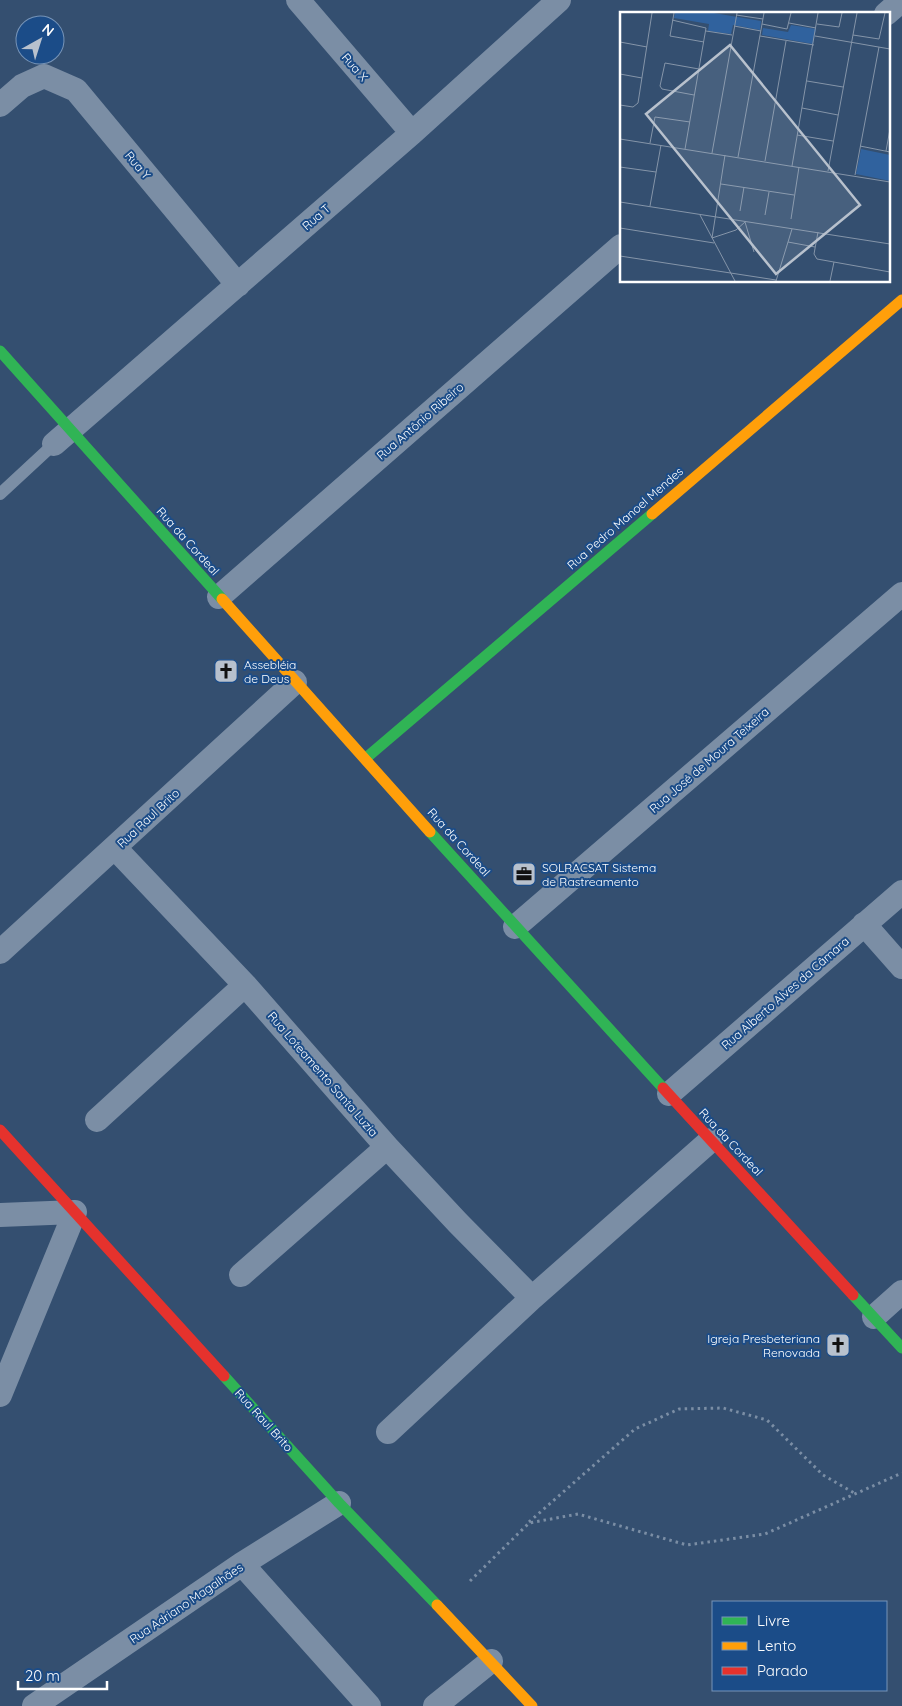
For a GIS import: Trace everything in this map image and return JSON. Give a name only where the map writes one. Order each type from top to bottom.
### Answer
[{"type":"street","name":"Rua X","points":[[298,0],[412,134]]},
{"type":"street","name":"Rua T","points":[[62,438],[412,134],[559,0]]},
{"type":"street","points":[[888,12],[902,0]]},
{"type":"street","name":"Rua Y","points":[[0,105],[22,86],[44,76],[76,90],[238,285]]},
{"type":"street","name":"Rua Antônio Ribeiro","points":[[219,597],[620,247]]},
{"type":"street","name":"Rua Pedro Manoel Mendes","points":[[366,758],[902,300]]},
{"type":"street","name":"Rua da Cordeal","points":[[0,351],[62,438],[219,597],[366,758],[515,927],[902,1348]]},
{"type":"street","name":"Rua José de Moura Teixeira","points":[[515,927],[902,594]]},
{"type":"street","name":"Rua Raul Brito","points":[[0,952],[116,848],[295,682]]},
{"type":"street","name":"Rua Loteamento Santa Luzia","points":[[116,848],[245,985],[458,1223],[532,1298]]},
{"type":"street","name":"Rua Alberto Alves da Câmara","points":[[669,1094],[902,892]]},
{"type":"street","points":[[864,924],[902,967]]},
{"type":"street","points":[[97,1120],[245,985]]},
{"type":"street","name":"Rua Raul Brito","points":[[0,1130],[339,1503],[532,1706]]},
{"type":"street","points":[[388,1432],[532,1298],[711,1140]]},
{"type":"street","points":[[241,1275],[388,1147]]},
{"type":"street","points":[[0,1215],[75,1212],[0,1395]]},
{"type":"street","points":[[874,1317],[902,1292]]},
{"type":"street","name":"Rua Adriano Magalhães","points":[[34,1706],[242,1564],[339,1503]]},
{"type":"street","points":[[242,1564],[370,1706]]},
{"type":"street","points":[[435,1706],[491,1661]]},
{"type":"lane","points":[[0,494],[62,438]]},
{"type":"path","points":[[470,1582],[529,1523],[635,1428],[678,1409],[723,1408],[767,1420],[823,1475],[856,1494]]},
{"type":"path","points":[[529,1523],[578,1514],[687,1545],[765,1534],[902,1472]]},
{"type":"traffic: fast","points":[[0,351],[222,599]]},
{"type":"traffic: fast","points":[[366,758],[652,514]]},
{"type":"traffic: fast","points":[[430,832],[663,1088]]},
{"type":"traffic: fast","points":[[853,1295],[902,1348]]},
{"type":"traffic: fast","points":[[224,1376],[339,1503],[437,1605]]},
{"type":"traffic: slow","points":[[652,514],[902,300]]},
{"type":"traffic: slow","points":[[222,599],[430,832]]},
{"type":"traffic: slow","points":[[437,1605],[532,1706]]},
{"type":"traffic: jam","points":[[663,1088],[853,1295]]},
{"type":"traffic: jam","points":[[0,1130],[224,1376]]},
{"type":"place","name":"Assebléia de Deus","points":[[226,671]]},
{"type":"place","name":"SOLRACSAT Sistema de Rastreamento","points":[[524,874]]},
{"type":"place","name":"Igreja Presbeteriana Renovada","points":[[838,1345]]}]
